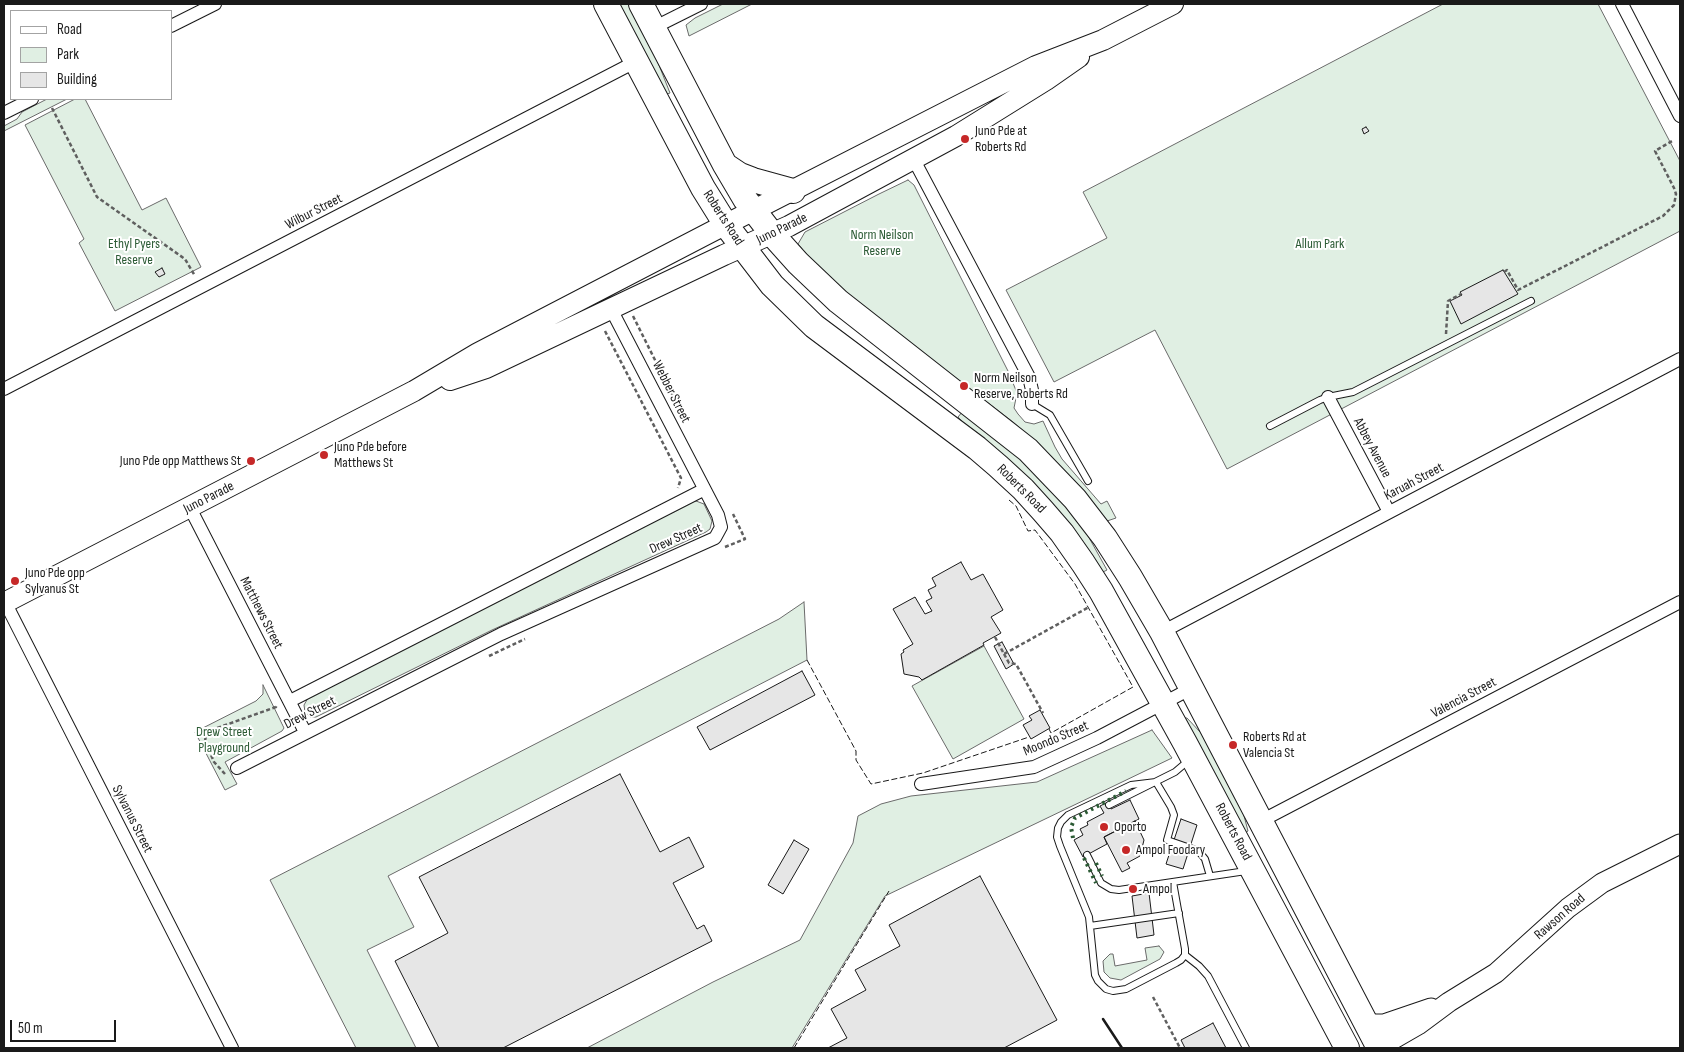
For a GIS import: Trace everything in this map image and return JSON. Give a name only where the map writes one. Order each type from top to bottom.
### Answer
[{"type":"highway","name":"Roberts Road","points":[[606,4],[703,188],[742,248],[772,285],[814,326],[977,448],[1023,489],[1062,533],[1102,591],[1347,1048]]},
{"type":"highway","name":"Roberts Road","points":[[641,4],[725,165],[753,211],[772,234],[798,263],[838,301],[1028,450],[1075,499],[1105,538],[1162,632],[1379,1048]]},
{"type":"highway","points":[[725,165],[747,178],[793,191]]},
{"type":"highway","points":[[1326,1048],[1332,1020]]},
{"type":"main road","name":"Juno Parade","points":[[4,603],[414,391],[478,354],[753,211],[1036,66],[1103,40],[1173,4]]},
{"type":"main road","name":"Juno Parade","points":[[414,391],[486,368],[772,234],[914,160],[1046,80],[1103,40]]},
{"type":"main road","name":"Rawson Road","points":[[1379,1048],[1418,1025],[1449,1002],[1496,973],[1568,908],[1602,883],[1680,844]]},
{"type":"main road","name":"Rawson Road","points":[[1366,1024],[1384,1024],[1449,1002]]},
{"type":"street","points":[[172,26],[215,4]]},
{"type":"street","points":[[653,28],[701,4]]},
{"type":"street","points":[[1622,4],[1680,116]]},
{"type":"street","name":"Wilbur Street","points":[[4,389],[637,61]]},
{"type":"street","points":[[4,113],[30,100]]},
{"type":"street","points":[[914,160],[1029,377],[1032,390],[1032,404]]},
{"type":"street","name":"Webber Street","points":[[611,309],[703,490]]},
{"type":"street","name":"Karuah Street","points":[[1162,632],[1680,359]]},
{"type":"street","name":"Abbey Avenue","points":[[1328,397],[1389,512]]},
{"type":"street","name":"Drew Street","points":[[233,772],[305,732],[500,634],[711,541],[718,533],[720,521],[703,490],[290,701]]},
{"type":"street","name":"Matthews Street","points":[[190,508],[305,732]]},
{"type":"street","name":"Valencia Street","points":[[1261,821],[1680,602]]},
{"type":"street","name":"Sylvanus Street","points":[[4,603],[232,1048]]},
{"type":"street","name":"Moondo Street","points":[[921,784],[1034,767],[1097,738],[1192,688]]},
{"type":"lane","points":[[1270,426],[1328,397],[1353,392],[1531,301]]},
{"type":"lane","points":[[1032,404],[1050,415],[1088,481]]},
{"type":"lane","points":[[1109,805],[1175,772],[1192,756]]},
{"type":"lane","points":[[1156,782],[1174,815],[1167,840],[1196,850],[1201,854],[1205,859],[1210,876]]},
{"type":"lane","points":[[1156,782],[1130,784],[1068,815],[1058,828],[1057,837],[1086,908],[1090,926],[1095,975],[1106,989],[1113,991],[1126,989],[1176,963],[1185,955],[1173,882]]},
{"type":"lane","points":[[1087,855],[1101,883],[1111,889],[1119,890],[1253,870]]},
{"type":"lane","points":[[1090,926],[1179,913]]},
{"type":"lane","points":[[1185,955],[1208,976],[1246,1048]]},
{"type":"path","points":[[52,108],[98,197],[185,259],[195,276]]},
{"type":"path","points":[[1504,272],[1507,270],[1518,290],[1663,216],[1669,211],[1676,200],[1676,194],[1655,151],[1672,142]]},
{"type":"path","points":[[1445,345],[1448,301],[1462,294]]},
{"type":"path","points":[[633,316],[681,412]]},
{"type":"path","points":[[604,330],[681,478],[679,487],[670,492]]},
{"type":"path","points":[[718,551],[745,539],[729,508]]},
{"type":"path","points":[[1004,654],[1092,605]]},
{"type":"path","points":[[489,657],[533,636]]},
{"type":"path","points":[[995,637],[1009,663],[1016,664],[1044,713]]},
{"type":"path","points":[[233,772],[224,773],[214,762],[206,744],[206,735],[217,728],[276,707]]},
{"type":"path","points":[[1153,997],[1180,1048]]},
{"type":"green space","points":[[619,4],[628,4],[655,55],[670,93],[667,94]]},
{"type":"green space","points":[[723,4],[752,4],[689,36],[686,25],[695,18]]},
{"type":"green space","name":"Allum Park","points":[[1443,4],[1598,4],[1680,161],[1680,231],[1227,469],[1155,330],[1054,382],[1006,290],[1107,238],[1083,192]]},
{"type":"green space","points":[[45,100],[65,100],[4,131],[4,126],[17,119],[22,112]]},
{"type":"green space","name":"Ethyl Pyers Reserve","points":[[73,100],[86,100],[142,210],[166,198],[201,267],[115,311],[79,243],[84,239],[25,125]]},
{"type":"green space","name":"Norm Neilson Reserve","points":[[908,180],[914,185],[1009,373],[1017,393],[1014,408],[1025,422],[1034,424],[1043,421],[1062,459],[1101,504],[1107,501],[1116,518],[1107,521],[1087,495],[1039,445],[1013,422],[853,299],[815,265],[798,244],[805,232]]},
{"type":"green space","points":[[963,411],[1014,453],[1051,489],[1082,525],[1107,570],[1103,572],[958,417]]},
{"type":"green space","points":[[696,501],[704,504],[712,521],[710,529],[706,532],[492,630],[316,717],[310,717],[305,712],[304,705],[308,698]]},
{"type":"green space","points":[[804,602],[807,660],[388,876],[414,927],[367,950],[416,1048],[356,1048],[270,880],[779,619]]},
{"type":"green space","points":[[984,646],[1024,719],[953,759],[912,686]]},
{"type":"green space","name":"Drew Street Playground","points":[[263,685],[284,728],[282,731],[225,762],[237,784],[225,790],[195,732],[256,701],[263,694]]},
{"type":"green space","points":[[1184,718],[1187,718],[1201,733],[1212,750],[1243,812],[1248,831],[1245,833]]},
{"type":"green space","points":[[1152,730],[1172,758],[885,896],[792,1048],[587,1048],[713,982],[800,940],[853,843],[858,816],[881,804],[911,796],[1037,782]]},
{"type":"green space","points":[[1159,946],[1164,952],[1160,959],[1121,980],[1110,978],[1104,972],[1103,961],[1110,954],[1113,954],[1115,966],[1147,960],[1145,948]]},
{"type":"building","points":[[1366,127],[1369,131],[1364,134],[1362,129]]},
{"type":"building","points":[[162,268],[165,274],[159,277],[155,272]]},
{"type":"building","points":[[1503,270],[1518,294],[1461,324],[1450,301],[1462,295],[1460,292]]},
{"type":"building","points":[[961,562],[971,580],[983,574],[1003,610],[991,617],[1001,633],[983,643],[984,645],[922,680],[919,677],[904,674],[901,654],[904,652],[903,650],[913,644],[893,609],[915,597],[925,614],[932,611],[926,601],[932,598],[928,590],[936,586],[932,578]]},
{"type":"building","points":[[1002,642],[1014,664],[1006,669],[994,646]]},
{"type":"building","points":[[802,671],[815,695],[710,750],[697,727]]},
{"type":"building","points":[[1040,710],[1050,728],[1031,739],[1023,725],[1032,720],[1029,716]]},
{"type":"building","points":[[620,774],[660,852],[689,837],[704,867],[673,883],[697,929],[704,925],[712,941],[503,1048],[439,1048],[395,961],[448,933],[419,877]]},
{"type":"building","name":"Oporto","points":[[1130,800],[1139,819],[1104,837],[1107,844],[1083,857],[1074,840],[1083,835],[1080,829],[1088,825],[1087,822],[1104,813],[1100,806],[1108,802],[1111,809]]},
{"type":"building","points":[[1181,819],[1197,825],[1183,869],[1166,864]]},
{"type":"building","name":"Ampol Foodary","points":[[1135,821],[1144,840],[1140,856],[1127,863],[1130,868],[1122,872],[1104,837]]},
{"type":"building","points":[[794,840],[809,849],[783,894],[768,885]]},
{"type":"building","points":[[980,876],[1057,1020],[1004,1048],[828,1048],[847,1038],[831,1009],[866,990],[855,970],[900,946],[889,925]]},
{"type":"building","points":[[1149,893],[1154,935],[1137,938],[1132,896]]},
{"type":"building","points":[[1213,1023],[1226,1048],[1185,1048],[1181,1040]]},
{"type":"hedge","points":[[1073,838],[1071,827],[1075,818],[1126,791]]},
{"type":"hedge","points":[[1084,858],[1096,883]]},
{"type":"hedge","points":[[1096,863],[1102,876]]},
{"type":"fence","points":[[1009,500],[1016,506],[1028,531],[1035,530],[1075,584],[1133,687],[1051,733],[1049,729]]},
{"type":"fence","points":[[807,660],[856,751],[856,760],[871,784],[923,773],[1029,737]]},
{"type":"fence","points":[[794,1048],[889,891]]},
{"type":"wall","points":[[1103,1019],[1122,1048]]},
{"type":"place","name":"Juno Pde at Roberts Rd","points":[[965,139]]},
{"type":"place","name":"Norm Neilson Reserve, Roberts Rd","points":[[964,386]]},
{"type":"place","name":"Juno Pde before Matthews St","points":[[324,455]]},
{"type":"place","name":"Juno Pde opp Matthews St","points":[[251,461]]},
{"type":"place","name":"Juno Pde opp Sylvanus St","points":[[15,581]]},
{"type":"place","name":"Roberts Rd at Valencia St","points":[[1233,745]]},
{"type":"place","name":"Oporto","points":[[1104,827]]},
{"type":"place","name":"Ampol Foodary","points":[[1126,850]]},
{"type":"place","name":"Ampol","points":[[1133,889]]}]
